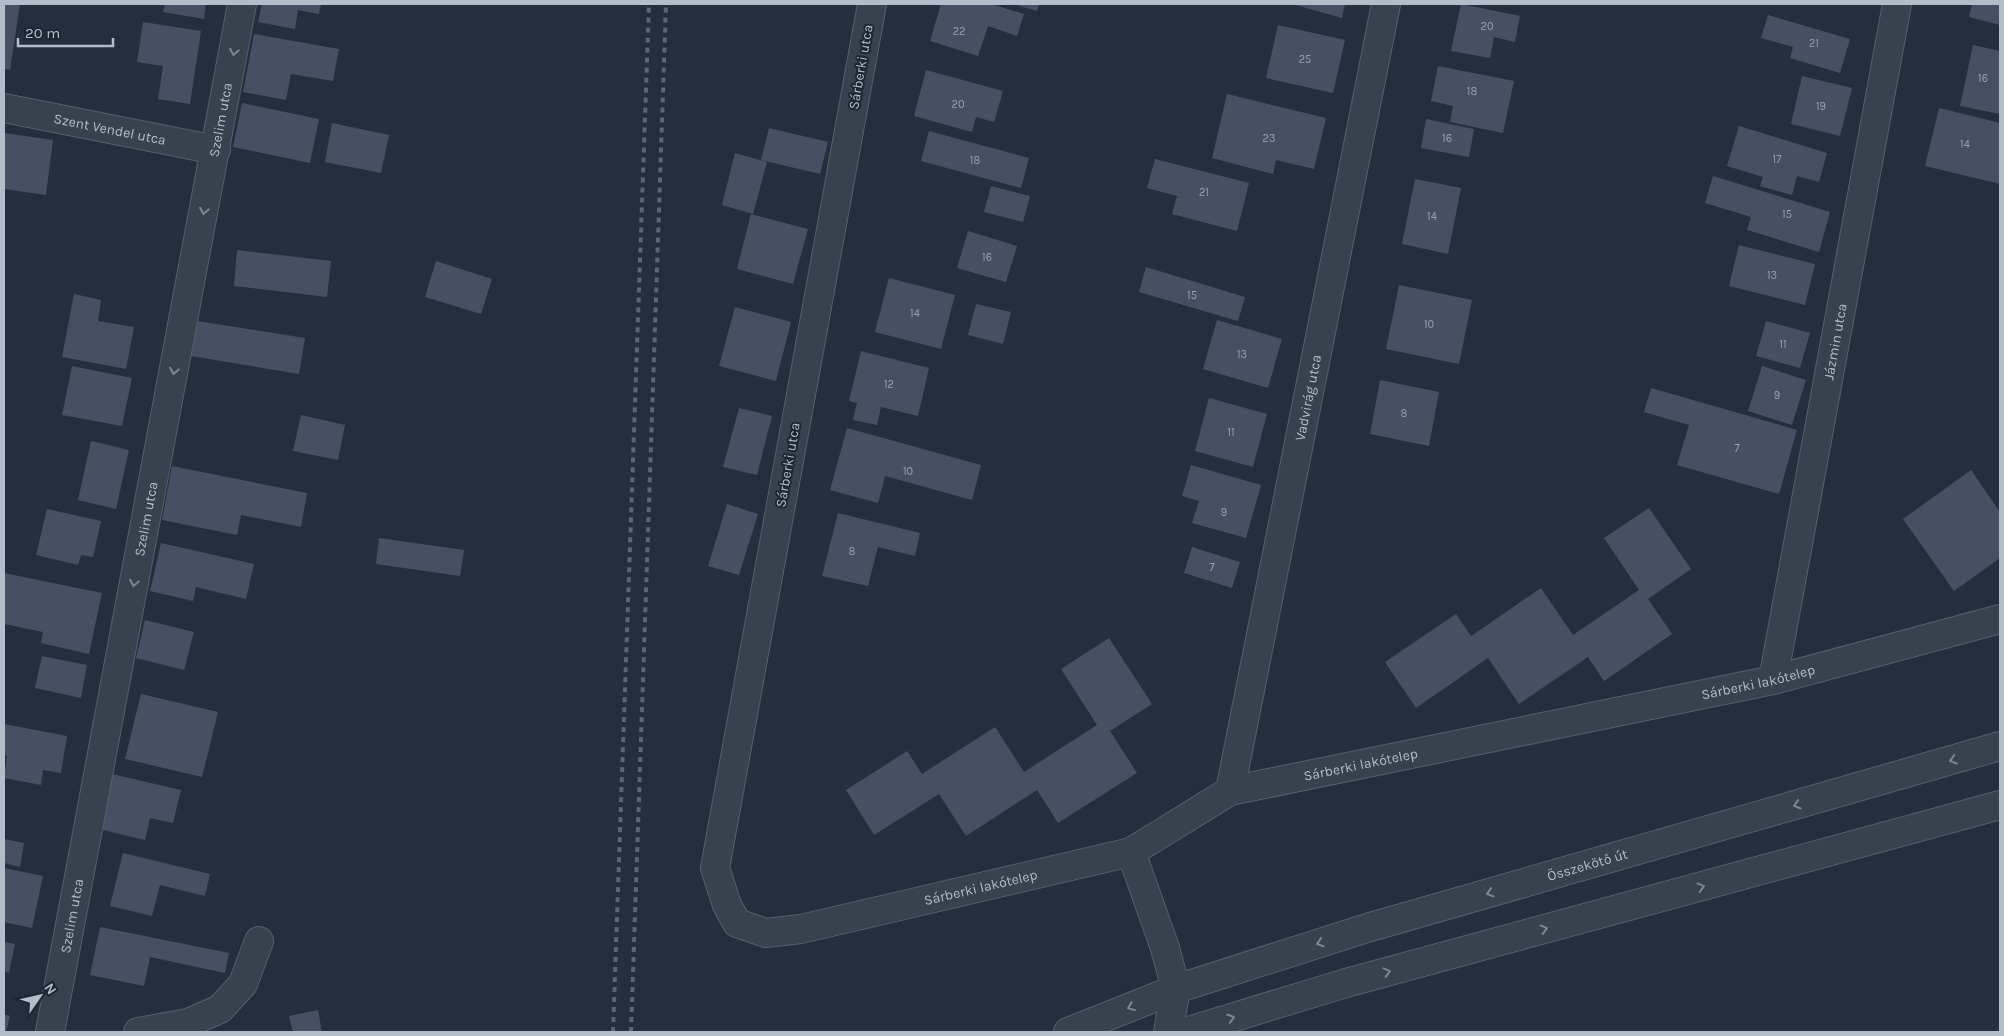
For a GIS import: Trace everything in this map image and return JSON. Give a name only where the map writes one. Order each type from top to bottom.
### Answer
[{"type":"street","name":"Szelim utca","points":[[50,1032],[242,4]]},
{"type":"street","name":"Sárberki utca","points":[[737,923],[727,905],[714,868],[872,4]]},
{"type":"street","name":"Vadvirág utca","points":[[1230,791],[1386,4]]},
{"type":"street","name":"Jázmin utca","points":[[1772,680],[1897,4]]},
{"type":"street","name":"Szent Vendel utca","points":[[4,108],[216,150]]},
{"type":"street","name":"Sárberki lakótelep","points":[[737,923],[766,933],[801,929],[1131,852],[1230,791],[1772,680],[2000,619]]},
{"type":"street","name":"Összekötő út","points":[[1068,1032],[1176,989],[1367,928],[2000,746]]},
{"type":"street","points":[[1185,1032],[1346,983],[2000,805]]},
{"type":"street","points":[[1131,852],[1165,948],[1176,989],[1168,1032]]},
{"type":"street","points":[[138,1032],[188,1023],[220,1009],[243,984],[259,941]]},
{"type":"building","points":[[4,4],[20,4],[10,70],[4,69]]},
{"type":"building","points":[[165,4],[206,4],[204,19],[163,12]]},
{"type":"building","points":[[262,4],[321,4],[319,14],[298,10],[295,29],[258,22]]},
{"type":"building","points":[[941,4],[991,4],[1024,14],[1017,36],[988,26],[978,56],[930,41]]},
{"type":"building","points":[[1013,4],[1039,4],[1037,11]]},
{"type":"building","points":[[1292,4],[1345,4],[1342,18]]},
{"type":"building","points":[[1461,4],[1520,16],[1515,42],[1494,37],[1490,58],[1451,51]]},
{"type":"building","points":[[1972,4],[2000,4],[2000,25],[1969,17]]},
{"type":"building","points":[[1768,15],[1850,39],[1840,73],[1790,58],[1793,47],[1761,38]]},
{"type":"building","points":[[143,22],[201,31],[190,104],[158,99],[163,66],[137,62]]},
{"type":"building","points":[[1278,25],[1345,40],[1333,93],[1266,78]]},
{"type":"building","points":[[254,34],[339,49],[333,81],[291,74],[286,100],[243,92]]},
{"type":"building","points":[[1973,45],[2000,51],[2000,114],[1960,106]]},
{"type":"building","points":[[1438,66],[1514,81],[1503,133],[1450,122],[1453,106],[1431,101]]},
{"type":"building","points":[[926,70],[1003,91],[994,122],[976,117],[972,132],[914,116]]},
{"type":"building","points":[[1802,76],[1852,88],[1840,136],[1791,124]]},
{"type":"building","points":[[1227,94],[1326,118],[1314,169],[1276,160],[1273,174],[1212,158]]},
{"type":"building","points":[[242,103],[319,119],[310,163],[233,147]]},
{"type":"building","points":[[1939,108],[2000,123],[2000,184],[1925,166]]},
{"type":"building","points":[[1426,119],[1474,129],[1469,157],[1421,148]]},
{"type":"building","points":[[332,123],[389,135],[381,173],[325,162]]},
{"type":"building","points":[[1739,126],[1827,153],[1819,182],[1797,176],[1792,195],[1760,186],[1763,177],[1727,166]]},
{"type":"building","points":[[769,128],[828,142],[820,174],[761,160]]},
{"type":"building","points":[[929,131],[1029,158],[1021,188],[921,161]]},
{"type":"building","points":[[4,133],[53,140],[46,195],[4,189]]},
{"type":"building","points":[[735,153],[767,162],[753,214],[722,205]]},
{"type":"building","points":[[1155,159],[1249,183],[1237,231],[1172,214],[1177,196],[1147,188]]},
{"type":"building","points":[[1713,176],[1830,212],[1819,252],[1747,230],[1751,217],[1705,203]]},
{"type":"building","points":[[1415,179],[1461,188],[1448,254],[1402,244]]},
{"type":"building","points":[[991,186],[1030,196],[1023,222],[984,212]]},
{"type":"building","points":[[751,214],[808,229],[793,284],[737,269]]},
{"type":"building","points":[[968,231],[1017,246],[1006,282],[957,268]]},
{"type":"building","points":[[1739,245],[1815,264],[1805,305],[1729,286]]},
{"type":"building","points":[[237,250],[331,261],[327,297],[234,286]]},
{"type":"building","points":[[436,261],[492,279],[481,314],[425,297]]},
{"type":"building","points":[[1146,267],[1245,297],[1238,321],[1139,292]]},
{"type":"building","points":[[889,278],[955,295],[941,349],[875,332]]},
{"type":"building","points":[[1399,285],[1472,300],[1459,364],[1386,349]]},
{"type":"building","points":[[74,294],[101,300],[98,321],[134,327],[126,369],[62,357]]},
{"type":"building","points":[[976,304],[1011,312],[1003,344],[968,335]]},
{"type":"building","points":[[735,307],[791,322],[776,381],[719,366]]},
{"type":"building","points":[[1217,320],[1282,339],[1268,388],[1203,369]]},
{"type":"building","points":[[197,321],[305,338],[299,374],[191,356]]},
{"type":"building","points":[[1766,321],[1810,333],[1800,368],[1756,356]]},
{"type":"building","points":[[861,351],[929,368],[918,416],[881,407],[877,425],[853,420],[857,403],[849,401]]},
{"type":"building","points":[[72,366],[132,378],[122,426],[62,415]]},
{"type":"building","points":[[1762,366],[1806,380],[1792,425],[1748,411]]},
{"type":"building","points":[[1380,380],[1439,392],[1429,446],[1370,434]]},
{"type":"building","points":[[1651,388],[1797,430],[1779,494],[1677,465],[1689,425],[1644,412]]},
{"type":"building","points":[[1209,398],[1267,414],[1253,467],[1195,451]]},
{"type":"building","points":[[739,408],[772,416],[757,475],[723,467]]},
{"type":"building","points":[[301,415],[345,425],[338,460],[293,451]]},
{"type":"building","points":[[847,428],[981,465],[972,500],[885,476],[878,503],[830,490]]},
{"type":"building","points":[[91,441],[129,450],[116,509],[78,500]]},
{"type":"building","points":[[1191,465],[1261,485],[1246,538],[1192,523],[1199,501],[1182,496]]},
{"type":"building","points":[[172,466],[307,493],[301,527],[241,515],[237,535],[162,520]]},
{"type":"building","points":[[1971,470],[2000,512],[2000,558],[1954,591],[1903,519]]},
{"type":"building","points":[[727,504],[758,514],[739,575],[708,566]]},
{"type":"building","points":[[1649,508],[1691,569],[1648,599],[1672,634],[1604,681],[1588,657],[1519,704],[1488,658],[1416,708],[1385,662],[1456,614],[1471,636],[1541,588],[1573,635],[1639,590],[1604,538]]},
{"type":"building","points":[[47,509],[101,521],[93,557],[81,555],[78,565],[36,555]]},
{"type":"building","points":[[838,513],[920,533],[915,556],[878,547],[868,586],[822,576]]},
{"type":"building","points":[[379,538],[464,550],[460,576],[376,564]]},
{"type":"building","points":[[161,543],[254,564],[246,599],[196,587],[193,601],[150,591]]},
{"type":"building","points":[[1192,547],[1240,562],[1232,588],[1184,573]]},
{"type":"building","points":[[4,573],[102,593],[89,654],[41,643],[43,632],[4,624]]},
{"type":"building","points":[[145,620],[194,632],[184,670],[136,658]]},
{"type":"building","points":[[1109,638],[1152,704],[1110,731],[1137,773],[1058,823],[1037,790],[966,836],[939,794],[874,835],[846,790],[907,751],[922,774],[995,727],[1024,772],[1097,725],[1061,669]]},
{"type":"building","points":[[42,656],[87,665],[81,698],[35,688]]},
{"type":"building","points":[[141,694],[218,712],[202,777],[125,759]]},
{"type":"building","points":[[4,724],[67,736],[61,773],[43,770],[41,785],[4,778],[7,756],[4,755]]},
{"type":"building","points":[[112,774],[181,790],[173,823],[150,818],[145,840],[99,829]]},
{"type":"building","points":[[4,839],[24,843],[20,867],[4,863]]},
{"type":"building","points":[[123,853],[210,874],[205,896],[160,885],[152,916],[110,906]]},
{"type":"building","points":[[4,868],[43,876],[32,928],[4,922]]},
{"type":"building","points":[[100,927],[229,953],[225,973],[150,957],[144,986],[90,975]]},
{"type":"building","points":[[4,942],[15,944],[9,973],[4,971]]},
{"type":"building","points":[[318,1010],[322,1032],[293,1032],[289,1016]]},
{"type":"building","points":[[4,1014],[10,1016],[6,1032],[4,1032]]},
{"type":"railway","points":[[613,1032],[649,4]]},
{"type":"railway","points":[[631,1032],[666,4]]}]
